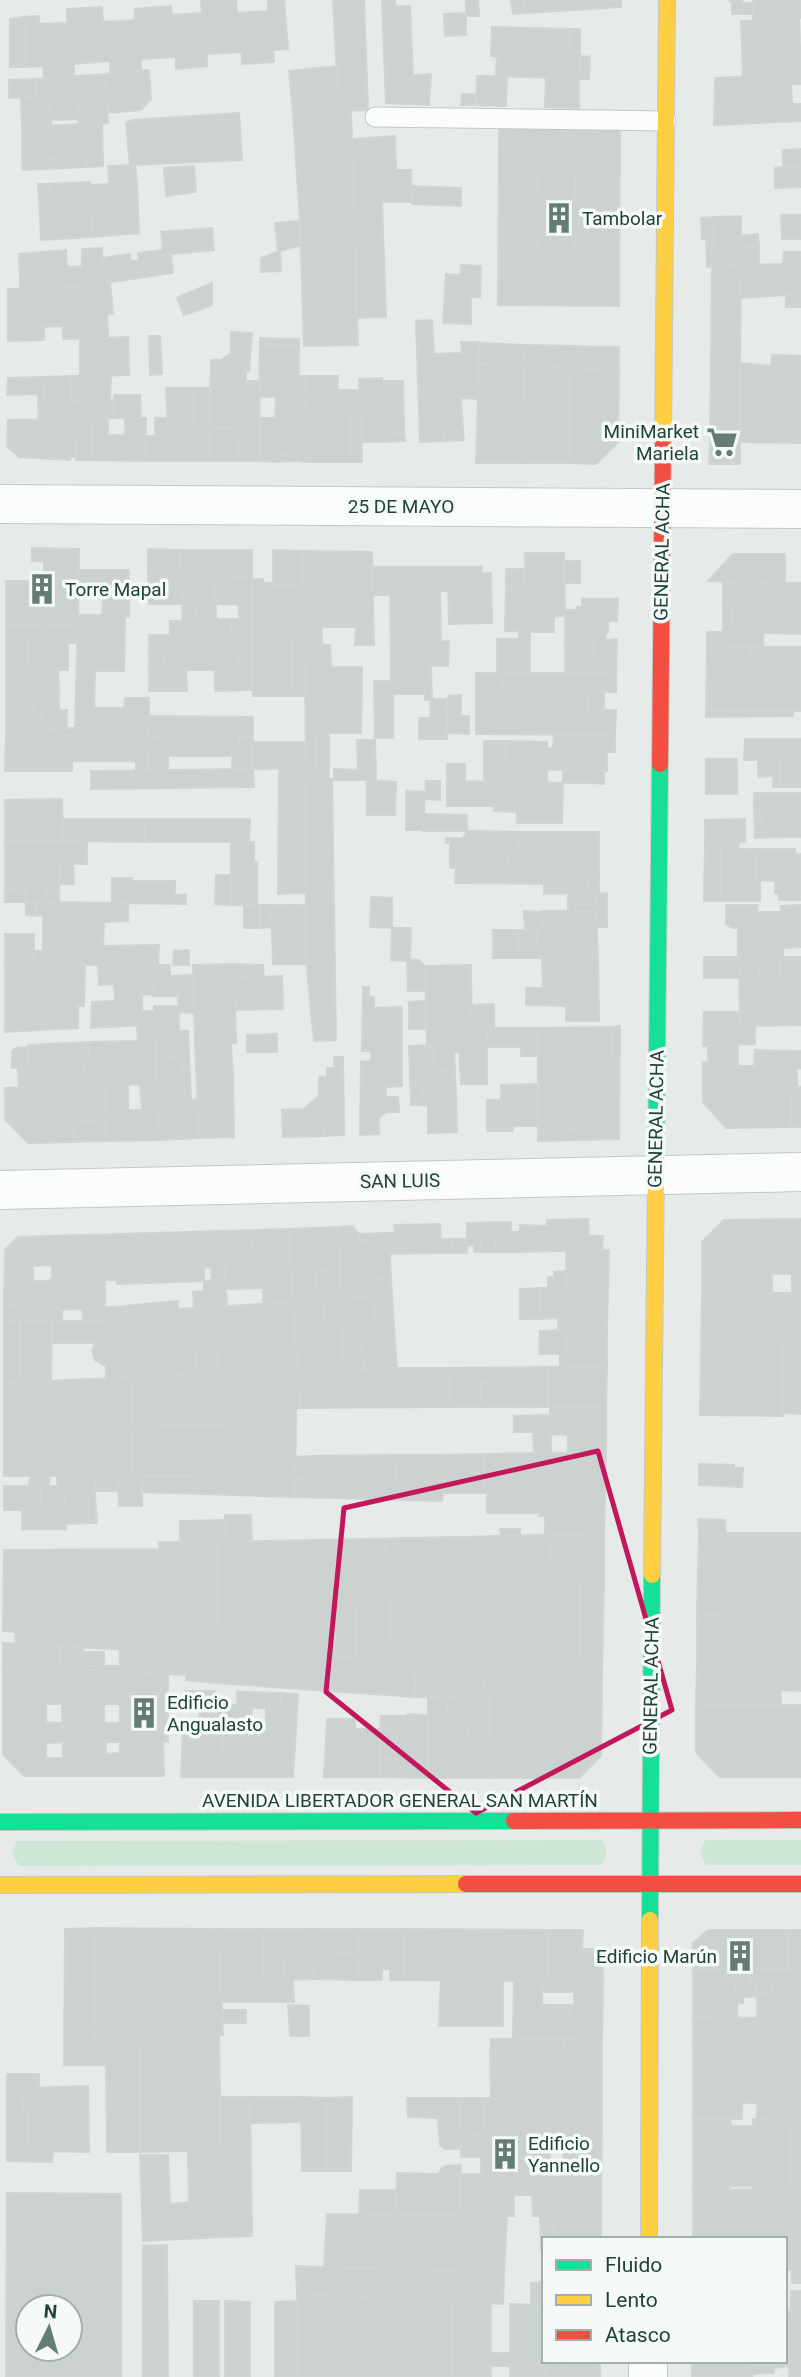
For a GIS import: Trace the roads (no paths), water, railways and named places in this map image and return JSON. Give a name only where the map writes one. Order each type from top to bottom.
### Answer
[{"type":"street","name":"GENERAL ACHA","points":[[649,2237],[649,1885],[667,0]]},
{"type":"street","name":"25 DE MAYO","points":[[0,504],[801,509]]},
{"type":"street","name":"SAN LUIS","points":[[0,1190],[801,1172]]},
{"type":"street","name":"AVENIDA LIBERTADOR GENERAL SAN MARTÍN","points":[[0,1822],[801,1820]]},
{"type":"street","points":[[0,1885],[801,1884]]},
{"type":"lane","points":[[375,117],[666,121]]},
{"type":"place","name":"Tambolar","points":[[559,218]]},
{"type":"place","name":"MiniMarket Mariela","points":[[722,442]]},
{"type":"place","name":"Torre Mapal","points":[[42,589]]},
{"type":"place","name":"Edificio Angualasto","points":[[144,1713]]},
{"type":"place","name":"Edificio Marún","points":[[740,1956]]},
{"type":"place","name":"Edificio Yannello","points":[[505,2154]]}]
